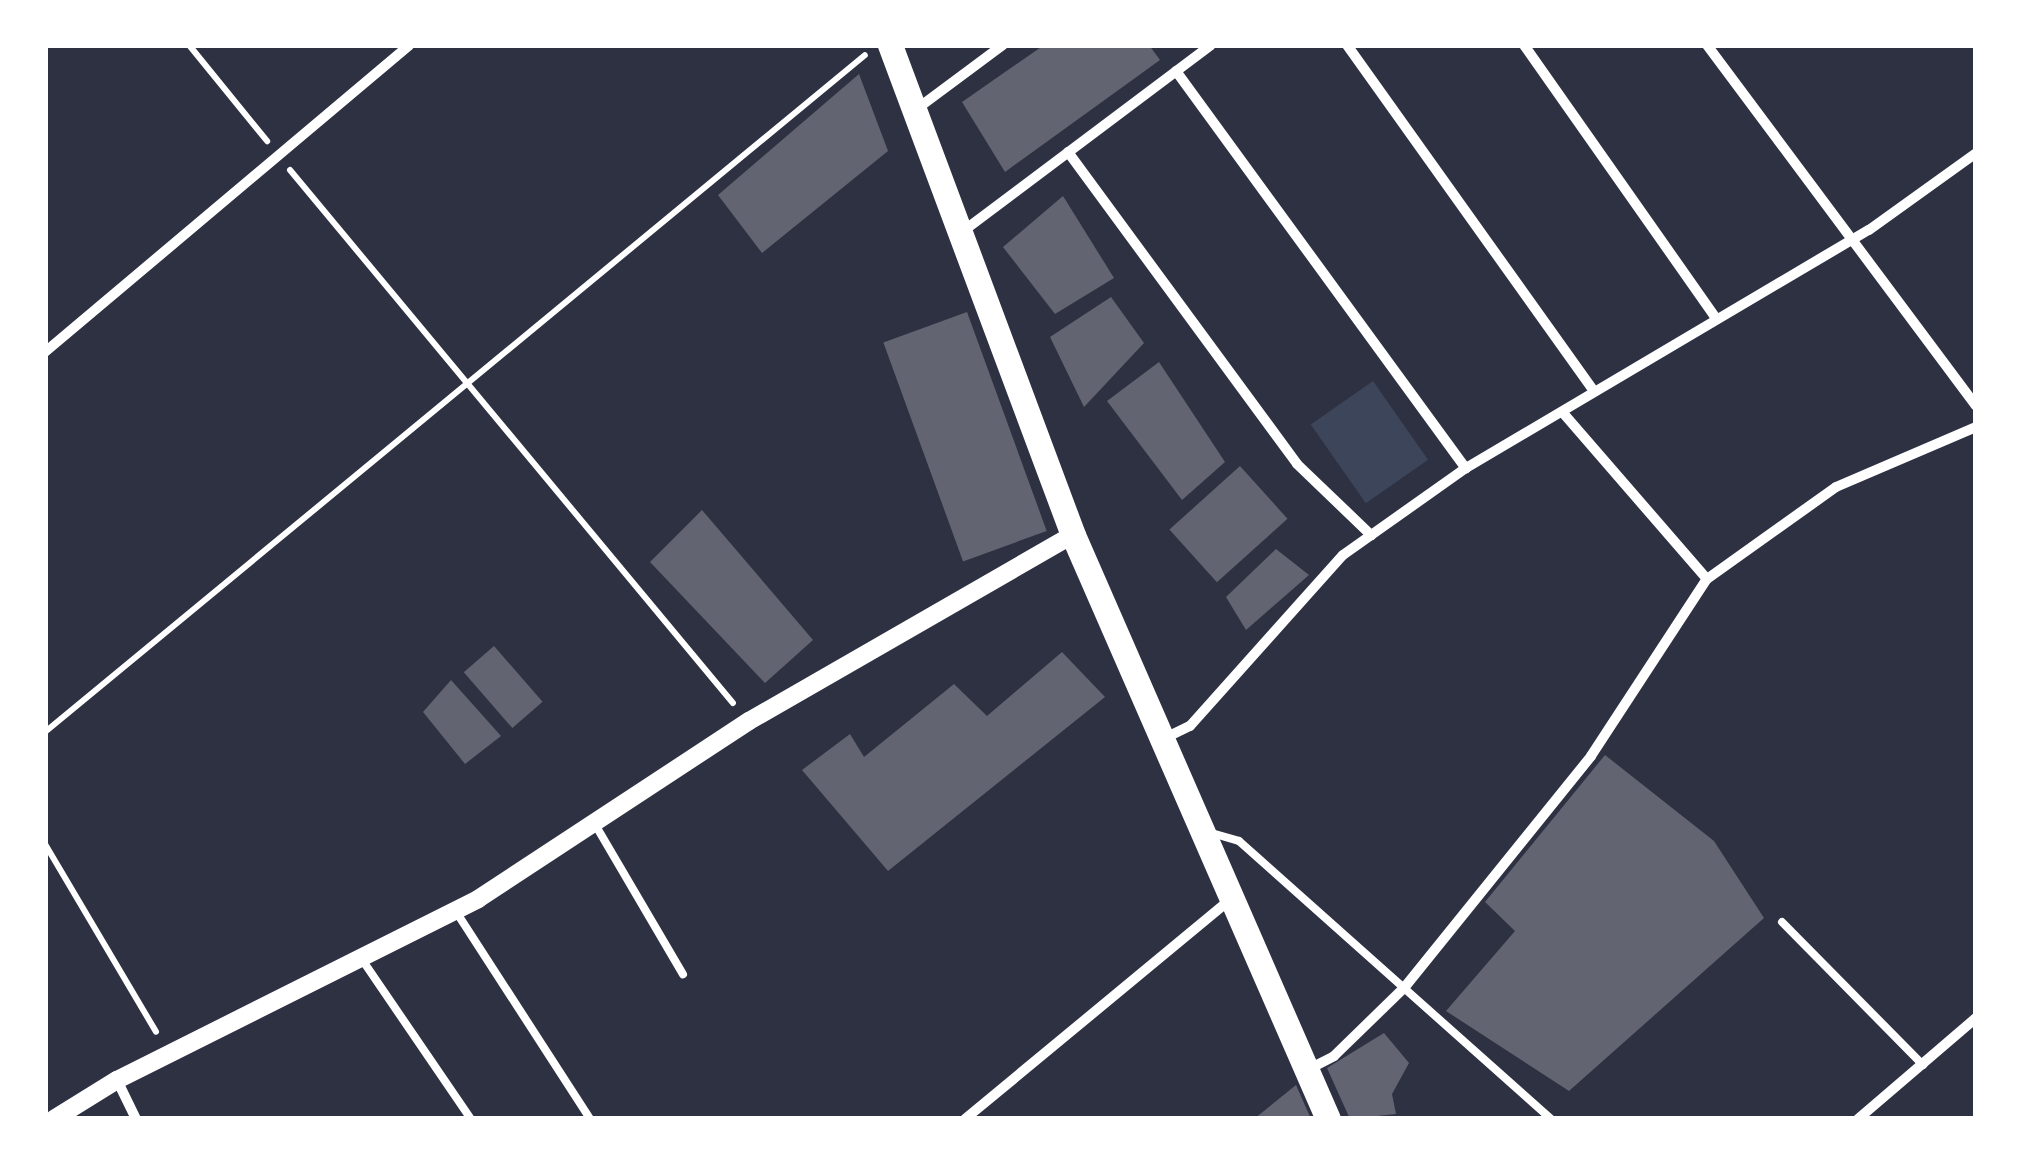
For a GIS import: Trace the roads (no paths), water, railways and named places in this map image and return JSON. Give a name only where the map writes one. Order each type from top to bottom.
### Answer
[{"type":"main road","points":[[890,45],[1073,535],[1328,1119]]},
{"type":"street","points":[[45,352],[409,45]]},
{"type":"street","points":[[914,112],[1004,45]]},
{"type":"street","points":[[962,232],[1211,45]]},
{"type":"street","points":[[1347,45],[1594,390]]},
{"type":"street","points":[[1524,45],[1716,318]]},
{"type":"street","points":[[1707,45],[1976,406]]},
{"type":"street","points":[[1176,70],[1466,468]]},
{"type":"street","points":[[1068,152],[1296,464],[1371,535]]},
{"type":"street","points":[[1162,739],[1190,726],[1343,555],[1466,468],[1564,414],[1594,390],[1848,238],[1976,153]]},
{"type":"street","points":[[1564,414],[1707,579]]},
{"type":"street","points":[[1308,1070],[1334,1056],[1404,988],[1591,756],[1707,579],[1836,487],[1976,427]]},
{"type":"street","points":[[54,1119],[116,1080],[455,910],[596,826],[749,721],[1073,535]]},
{"type":"street","points":[[965,1119],[1231,900]]},
{"type":"street","points":[[1858,1119],[1976,1018]]},
{"type":"street","points":[[116,1080],[136,1119]]},
{"type":"lane","points":[[596,826],[684,974]]},
{"type":"lane","points":[[1204,831],[1238,841],[1513,1079],[1551,1119]]},
{"type":"lane","points":[[455,910],[590,1119]]},
{"type":"lane","points":[[1782,922],[1924,1064]]},
{"type":"lane","points":[[361,958],[471,1119]]}]
